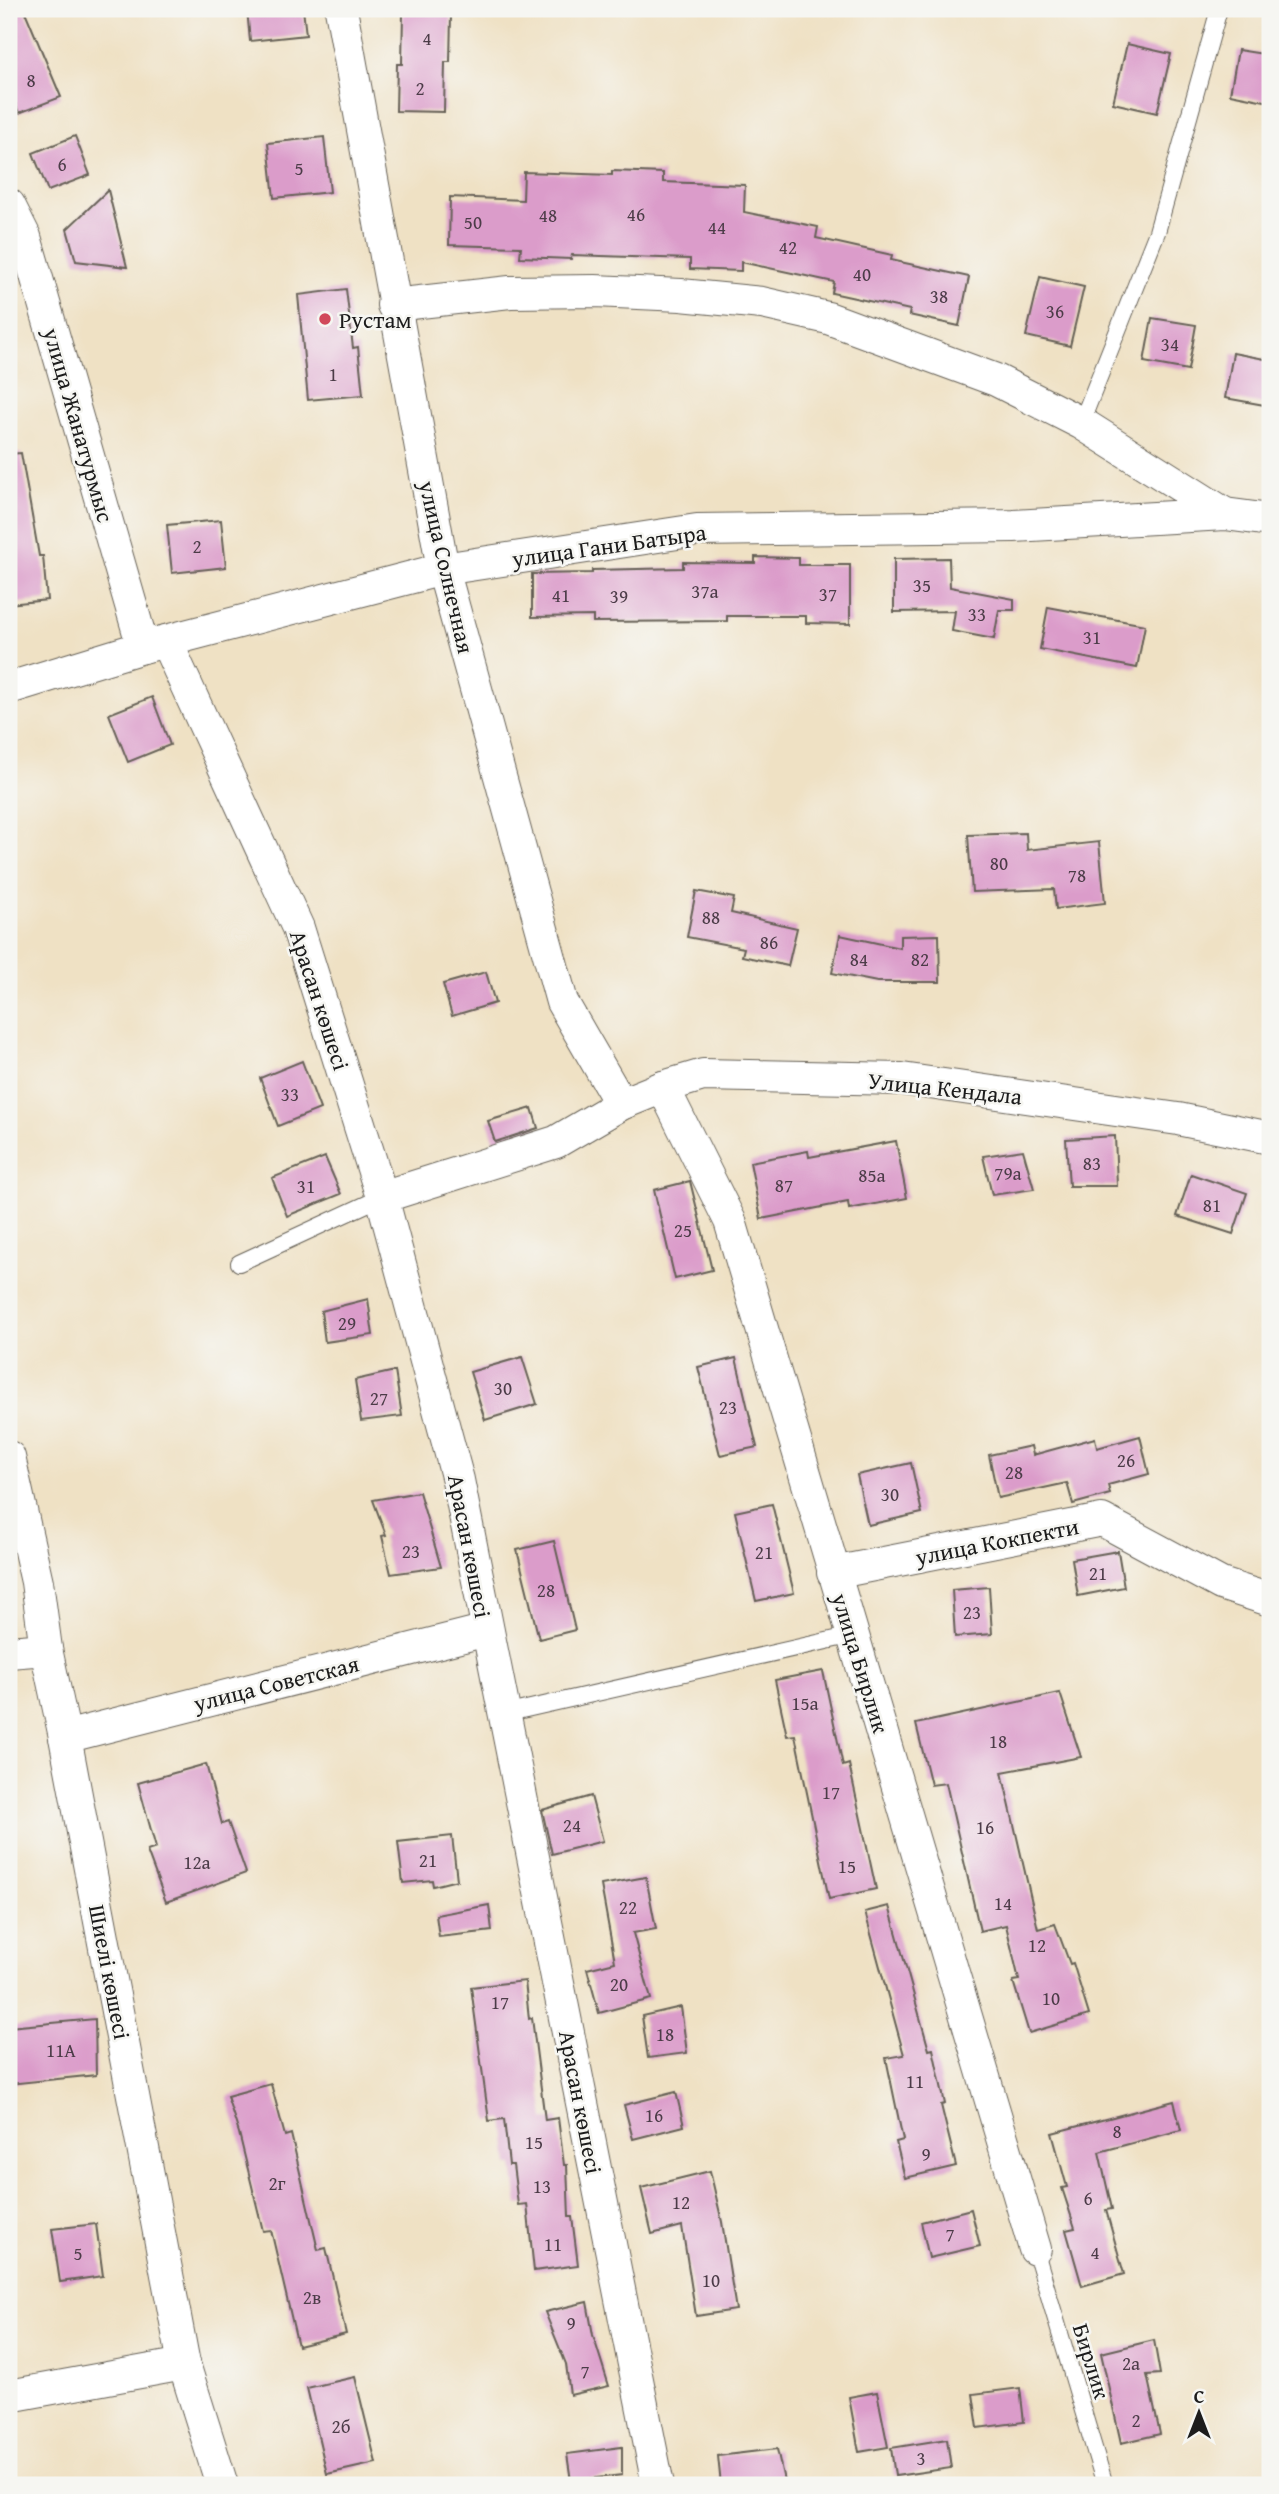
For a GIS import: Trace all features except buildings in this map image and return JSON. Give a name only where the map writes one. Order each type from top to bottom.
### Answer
[{"type":"street","name":"улица Солнечная","points":[[341,9],[443,569],[562,1002],[621,1104]]},
{"type":"street","name":"улица Жанатурмыс","points":[[9,205],[25,237],[155,644]]},
{"type":"street","name":"улица Гани Батыра","points":[[393,305],[510,292],[595,291],[681,295],[762,303],[828,318],[996,380],[1081,423],[1225,514]]},
{"type":"street","name":"улица Гани Батыра","points":[[9,688],[155,644],[443,569],[697,530],[1014,526],[1225,514],[1270,520]]},
{"type":"street","name":"Арасан көшесі","points":[[155,644],[298,928],[382,1197],[458,1480],[658,2485]]},
{"type":"street","name":"Улица Кендала","points":[[382,1197],[556,1142],[621,1104],[703,1075],[902,1079],[1178,1119],[1270,1138]]},
{"type":"street","name":"улица Бирлик","points":[[663,1087],[730,1221],[1035,2249]]},
{"type":"street","name":"Шиелі көшесі","points":[[9,1457],[37,1582],[46,1649],[184,2364],[222,2485]]},
{"type":"street","name":"улица Кокпекти","points":[[833,1573],[1102,1520],[1221,1584],[1270,1600]]},
{"type":"street","name":"улица Советская","points":[[65,1737],[487,1630]]},
{"type":"street","points":[[9,1652],[46,1649]]},
{"type":"street","points":[[9,2396],[184,2364]]},
{"type":"lane","points":[[1081,423],[1157,232],[1219,9]]},
{"type":"lane","points":[[239,1264],[382,1197]]},
{"type":"lane","points":[[504,1714],[853,1635]]},
{"type":"lane","name":"Бирлик","points":[[1035,2249],[1105,2485]]},
{"type":"place","name":"Рустам","points":[[325,319]]}]
